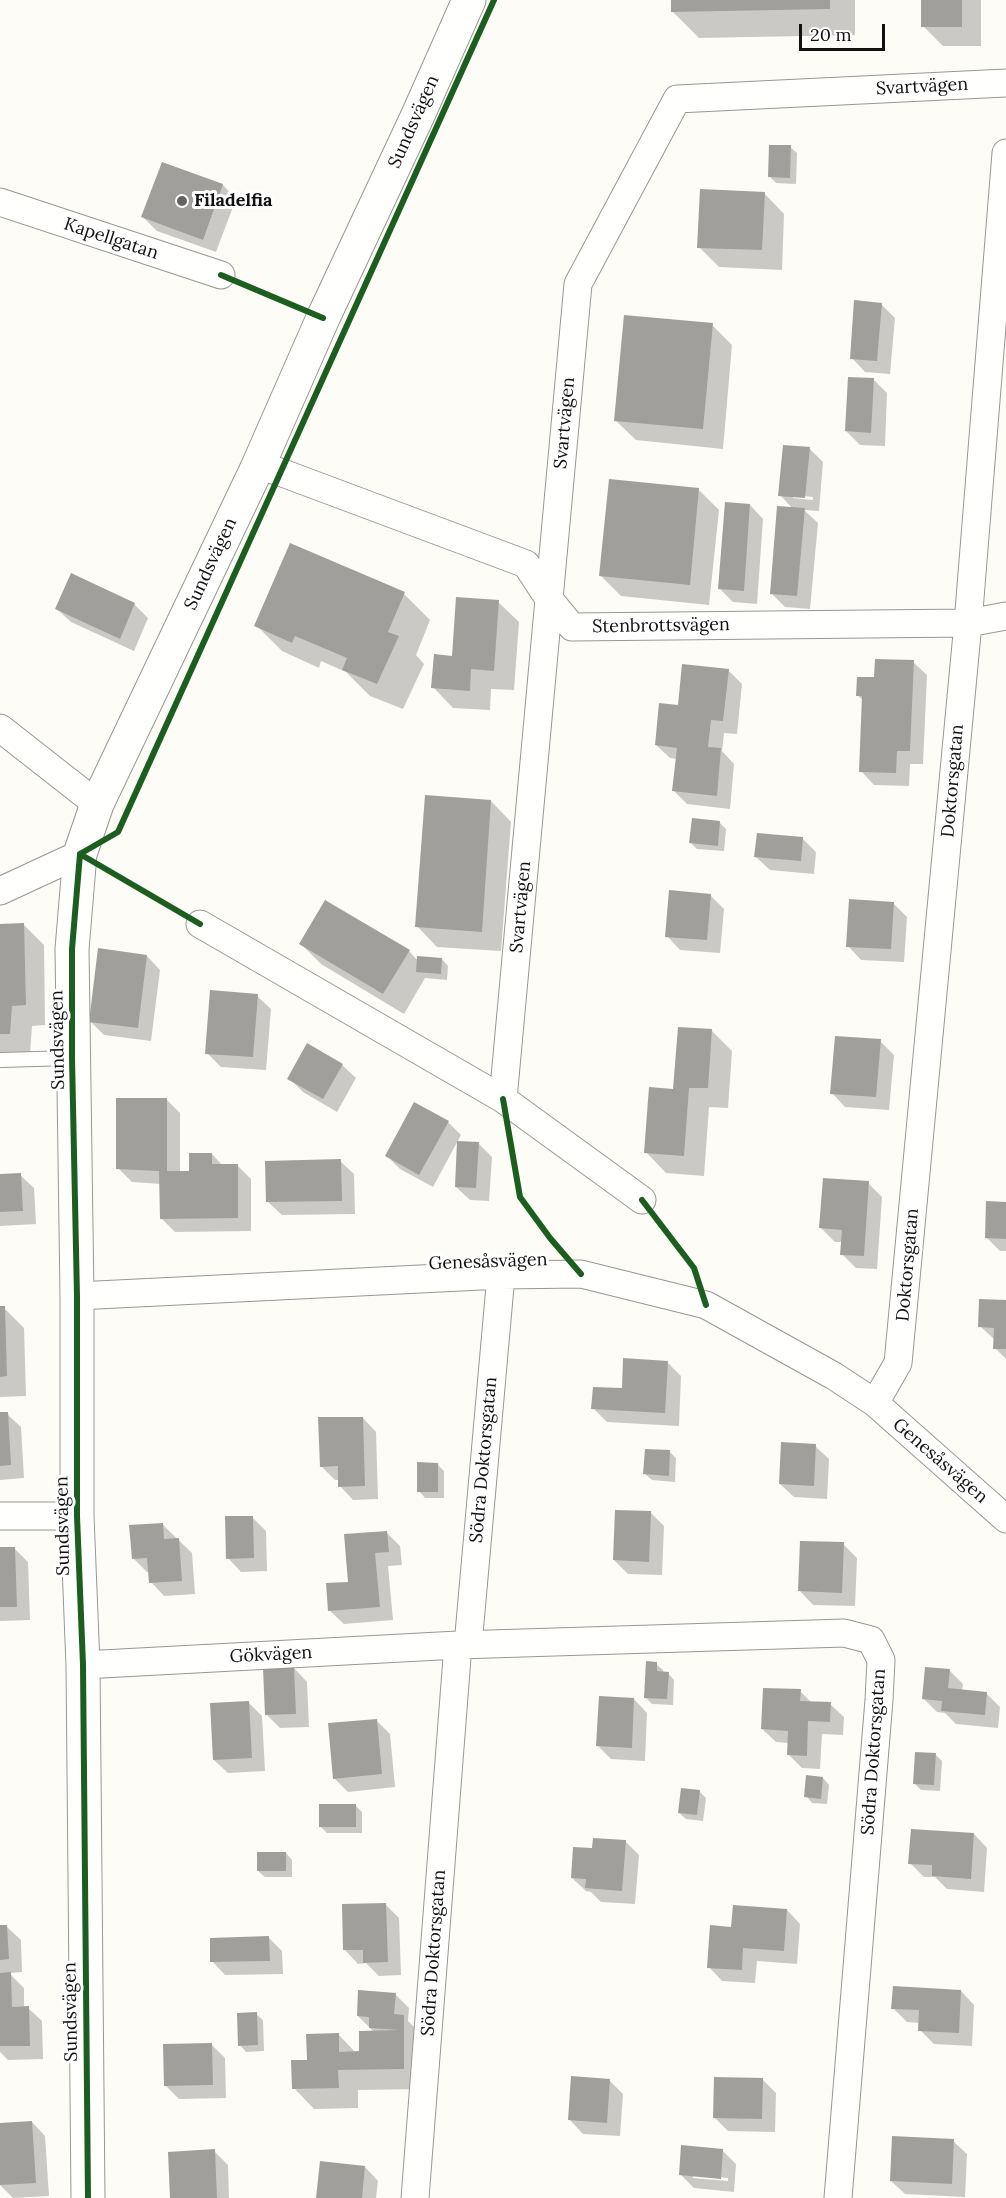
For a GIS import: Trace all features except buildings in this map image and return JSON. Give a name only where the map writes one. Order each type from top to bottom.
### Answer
[{"type":"street","name":"Sundsvägen","points":[[88,2198],[83,1665],[77,1516],[77,1296],[72,1058],[72,949],[80,854],[97,804],[258,466],[323,318],[418,116],[469,0]]},
{"type":"street","name":"Svartvägen","points":[[503,1099],[578,284],[677,99],[1006,83]]},
{"type":"street","name":"Doktorsgatan","points":[[875,1403],[898,1363],[968,623],[1006,153]]},
{"type":"street","name":"Kapellgatan","points":[[0,202],[221,275]]},
{"type":"street","name":"Stenbrottsvägen","points":[[258,466],[280,472],[526,564],[549,599],[572,627],[968,623],[1006,616]]},
{"type":"street","points":[[0,728],[97,804]]},
{"type":"street","points":[[0,891],[80,854]]},
{"type":"street","points":[[200,924],[503,1099],[642,1200]]},
{"type":"street","name":"Genesåsvägen","points":[[77,1296],[501,1275],[580,1274],[706,1305],[834,1376],[875,1403],[1006,1519]]},
{"type":"street","name":"Södra Doktorsgatan","points":[[415,2198],[463,1645],[501,1275]]},
{"type":"street","points":[[0,1516],[77,1516]]},
{"type":"street","name":"Södra Doktorsgatan","points":[[463,1645],[844,1633],[871,1640],[881,1660],[838,2198]]},
{"type":"street","name":"Gökvägen","points":[[83,1665],[463,1645]]},
{"type":"lane","points":[[0,1060],[72,1058]]},
{"type":"cycle path","points":[[80,854],[118,832],[494,0]]},
{"type":"cycle path","points":[[221,275],[323,318]]},
{"type":"cycle path","points":[[80,854],[72,949],[72,1058],[77,1296],[77,1516],[83,1665],[88,2198]]},
{"type":"cycle path","points":[[80,854],[200,924]]},
{"type":"cycle path","points":[[503,1099],[520,1197],[550,1238],[581,1274]]},
{"type":"cycle path","points":[[642,1200],[694,1268],[706,1305]]},
{"type":"place","name":"Filadelfia","points":[[182,201]]}]
